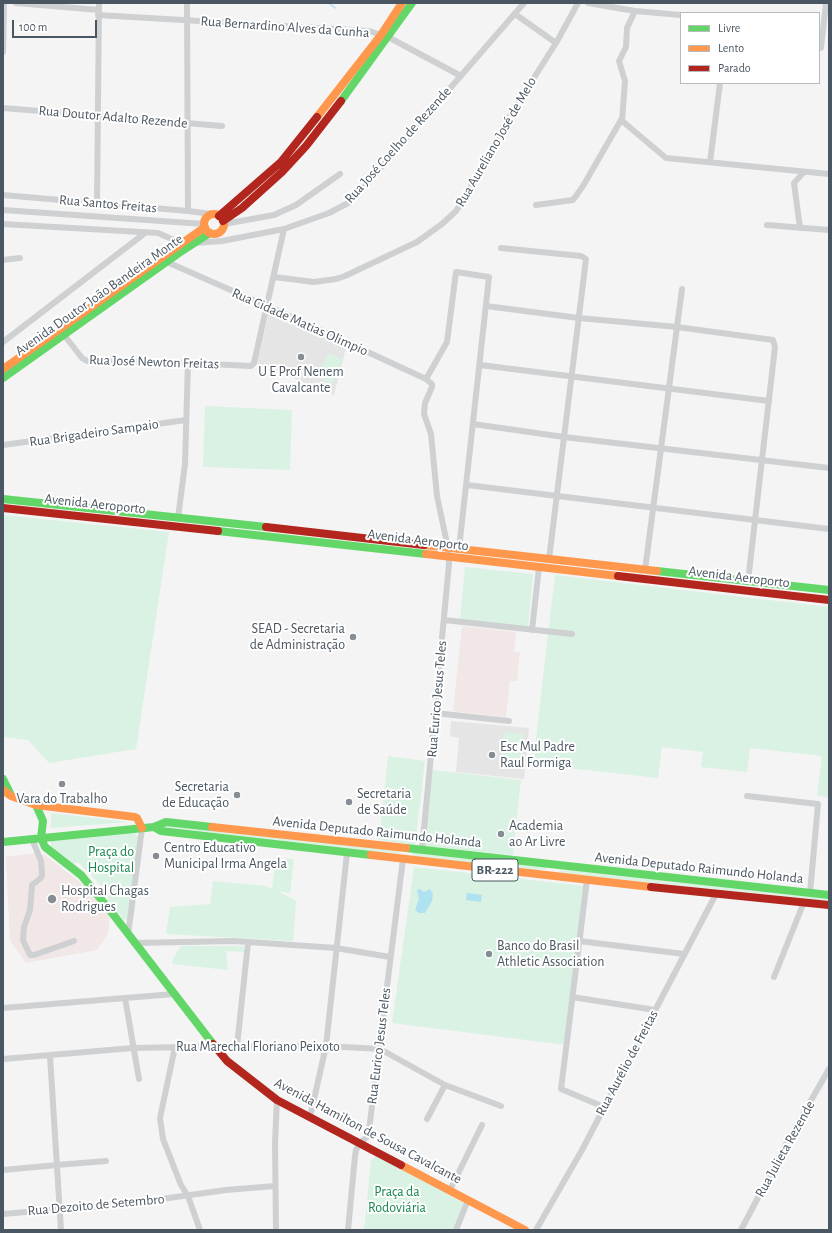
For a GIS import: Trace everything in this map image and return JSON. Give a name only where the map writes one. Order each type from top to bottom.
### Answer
[{"type":"main road","points":[[384,36],[402,3]]},
{"type":"main road","points":[[220,219],[221,231],[216,234],[206,228],[206,219],[220,219],[281,162],[412,3]]},
{"type":"main road","name":"Avenida Doutor João Bandeira Monte","points":[[3,369],[181,243],[206,228]]},
{"type":"main road","name":"Avenida Doutor João Bandeira Monte","points":[[3,378],[193,244],[206,228]]},
{"type":"main road","name":"Avenida Aeroporto","points":[[3,500],[459,548],[829,590]]},
{"type":"main road","name":"Avenida Aeroporto","points":[[3,508],[177,526],[829,600]]},
{"type":"main road","points":[[3,779],[11,796]]},
{"type":"main road","points":[[3,790],[11,796],[36,805],[132,816],[137,818],[142,828]]},
{"type":"main road","points":[[36,805],[43,821]]},
{"type":"main road","points":[[37,838],[43,821],[52,808]]},
{"type":"main road","name":"Avenida Deputado Raimundo Holanda","points":[[158,827],[180,824],[829,895]]},
{"type":"main road","name":"Avenida Deputado Raimundo Holanda","points":[[158,827],[347,853],[586,880],[829,905]]},
{"type":"main road","name":"BR-222","points":[[3,842],[158,827]]},
{"type":"main road","name":"Avenida Hamilton de Sousa Cavalcante","points":[[37,838],[45,847],[81,876],[109,909],[215,1047],[245,1076],[277,1100],[525,1230]]},
{"type":"main road","points":[[549,876],[552,865]]},
{"type":"street","points":[[3,52],[4,3]]},
{"type":"street","name":"Rua Bernardino Alves da Cunha","points":[[16,3],[98,9],[187,21],[369,31],[384,36],[461,76]]},
{"type":"street","points":[[187,3],[188,210]]},
{"type":"street","name":"Rua José Coelho de Rezende","points":[[193,244],[222,241],[284,230],[330,213],[350,202],[524,3]]},
{"type":"street","name":"Rua Aureliano José de Melo","points":[[274,276],[314,282],[336,279],[417,242],[442,224],[456,211],[462,202],[511,114],[556,43],[578,3]]},
{"type":"street","points":[[588,3],[635,11],[680,15]]},
{"type":"street","points":[[821,48],[826,3]]},
{"type":"street","points":[[97,204],[98,9]]},
{"type":"street","points":[[536,205],[572,200],[583,186],[621,120],[625,81],[619,60],[626,47],[627,28],[635,11]]},
{"type":"street","points":[[515,14],[556,43]]},
{"type":"street","points":[[710,162],[720,84]]},
{"type":"street","name":"Rua Doutor Adalto Rezende","points":[[3,108],[222,126]]},
{"type":"street","points":[[621,120],[666,158],[829,174]]},
{"type":"street","points":[[800,228],[794,183],[804,172]]},
{"type":"street","name":"Rua José Coelho de Rezende","points":[[220,219],[274,215],[296,205],[340,174]]},
{"type":"street","name":"Rua Santos Freitas","points":[[3,195],[97,204],[188,210],[220,219]]},
{"type":"street","points":[[3,210],[206,228]]},
{"type":"street","points":[[3,224],[162,234],[181,243]]},
{"type":"street","points":[[767,225],[829,230]]},
{"type":"street","points":[[268,307],[284,230]]},
{"type":"street","points":[[3,342],[145,233]]},
{"type":"street","points":[[501,248],[581,256],[585,258],[586,264],[549,559]]},
{"type":"street","points":[[3,260],[20,258]]},
{"type":"street","name":"Rua Cidade Matias Olimpio","points":[[167,262],[426,379],[432,384]]},
{"type":"street","points":[[426,379],[447,342],[456,272],[489,277],[459,548]]},
{"type":"street","points":[[645,570],[682,289]]},
{"type":"street","points":[[486,306],[579,318],[677,327],[773,340],[775,347],[748,581]]},
{"type":"street","name":"Rua José Newton Freitas","points":[[64,335],[82,358],[87,361],[250,366],[254,363],[268,307]]},
{"type":"street","points":[[178,518],[185,464],[188,363]]},
{"type":"street","points":[[480,365],[768,401]]},
{"type":"street","name":"Rua Eurico Jesus Teles","points":[[422,850],[449,557],[437,496],[431,434],[424,414],[425,403],[432,384]]},
{"type":"street","name":"Rua Brigadeiro Sampaio","points":[[3,445],[186,420]]},
{"type":"street","points":[[473,424],[564,437],[829,468]]},
{"type":"street","points":[[467,485],[829,529]]},
{"type":"street","points":[[532,630],[539,567]]},
{"type":"street","points":[[444,620],[572,634]]},
{"type":"street","points":[[435,714],[509,721]]},
{"type":"street","points":[[748,796],[818,804],[810,893]]},
{"type":"street","points":[[128,935],[142,828]]},
{"type":"street","points":[[37,838],[42,875],[41,878],[32,885],[30,910],[24,927],[23,940],[30,955],[34,955],[74,941]]},
{"type":"street","points":[[310,1117],[326,1046],[347,853]]},
{"type":"street","name":"Rua Eurico Jesus Teles","points":[[348,1230],[356,1150],[368,1136],[403,859]]},
{"type":"street","points":[[586,880],[561,1089],[604,1107]]},
{"type":"street","name":"Rua Aurélio de Freitas","points":[[536,1230],[582,1150],[716,894]]},
{"type":"street","points":[[774,977],[804,902]]},
{"type":"street","points":[[134,942],[234,941],[336,948],[390,957]]},
{"type":"street","points":[[579,941],[684,954]]},
{"type":"street","points":[[237,1046],[248,943]]},
{"type":"street","points":[[3,1008],[174,994]]},
{"type":"street","points":[[572,997],[655,1010]]},
{"type":"street","points":[[125,998],[139,1079]]},
{"type":"street","name":"Rua Marechal Floriano Peixoto","points":[[3,1059],[133,1048],[326,1046],[380,1049],[445,1085],[501,1106]]},
{"type":"street","points":[[175,1047],[160,1118],[163,1139],[181,1185],[188,1196],[200,1230]]},
{"type":"street","points":[[50,1056],[61,1230]]},
{"type":"street","name":"Rua Julieta Rezende","points":[[741,1230],[786,1144],[829,1069]]},
{"type":"street","points":[[427,1119],[445,1085]]},
{"type":"street","points":[[276,1230],[275,1143],[277,1100]]},
{"type":"street","points":[[450,1190],[482,1125]]},
{"type":"street","points":[[3,1170],[106,1161]]},
{"type":"street","name":"Rua Dezoito de Setembro","points":[[3,1214],[60,1208],[118,1205],[226,1190],[275,1186]]},
{"type":"street","points":[[456,1230],[468,1200]]},
{"type":"shaded area","name":"U E Prof Nenem Cavalcante","points":[[269,312],[346,348],[334,395],[257,363]]},
{"type":"shaded area","points":[[462,626],[516,632],[514,652],[520,652],[517,681],[510,681],[506,717],[453,711]]},
{"type":"shaded area","name":"Esc Mul Padre Raul Formiga","points":[[451,721],[529,728],[524,779],[456,772],[459,738],[450,736]]},
{"type":"shaded area","name":"Hospital Chagas Rodrigues","points":[[36,853],[45,855],[81,883],[110,915],[108,934],[97,950],[26,963],[10,941],[6,857]]},
{"type":"green space","points":[[328,353],[343,359],[332,384],[318,377]]},
{"type":"green space","points":[[205,406],[292,410],[290,470],[203,467]]},
{"type":"green space","points":[[3,515],[169,532],[136,749],[49,763],[28,740],[3,737]]},
{"type":"green space","points":[[465,567],[533,574],[528,627],[460,620]]},
{"type":"green space","points":[[555,575],[829,607],[829,797],[817,796],[822,756],[750,748],[747,772],[701,767],[703,752],[662,747],[658,778],[533,764]]},
{"type":"green space","points":[[504,732],[524,734],[520,765],[501,762]]},
{"type":"green space","points":[[388,756],[425,761],[415,845],[379,840]]},
{"type":"green space","points":[[432,770],[521,780],[513,855],[424,846]]},
{"type":"green space","points":[[51,813],[129,822],[51,828]]},
{"type":"green space","points":[[166,825],[398,850],[400,853],[398,854],[164,827]]},
{"type":"green space","name":"Praça do Hospital","points":[[132,833],[136,834],[138,838],[128,918],[124,920],[108,900],[109,894],[78,862],[73,864],[55,850],[51,846],[51,841]]},
{"type":"green space","points":[[414,852],[547,867],[547,869],[536,870],[413,856],[412,854]]},
{"type":"green space","points":[[276,858],[294,859],[290,893],[278,891],[296,901],[293,941],[166,934],[170,907],[210,904],[213,881],[267,886],[272,889]]},
{"type":"green space","name":"Banco do Brasil Athletic Association","points":[[414,867],[585,886],[566,1045],[392,1023]]},
{"type":"green space","points":[[569,869],[829,897],[829,901],[559,873],[559,870],[565,871]]},
{"type":"green space","points":[[181,946],[243,946],[244,952],[226,951],[228,970],[172,964],[173,959]]},
{"type":"green space","name":"Praça da Rodoviária","points":[[375,1156],[463,1201],[463,1205],[453,1230],[364,1230],[371,1160]]},
{"type":"water","points":[[420,889],[424,892],[430,889],[433,894],[432,901],[425,913],[419,913],[415,910],[419,899],[417,890]]},
{"type":"water","points":[[467,893],[482,895],[481,902],[466,900]]},
{"type":"waterway","points":[[329,3],[335,8]]},
{"type":"traffic: fast","points":[[341,101],[412,3]]},
{"type":"traffic: fast","points":[[3,378],[179,253],[210,233]]},
{"type":"traffic: fast","points":[[3,499],[266,527]]},
{"type":"traffic: fast","points":[[218,531],[426,554]]},
{"type":"traffic: fast","points":[[657,571],[829,590]]},
{"type":"traffic: fast","points":[[3,779],[11,795]]},
{"type":"traffic: fast","points":[[36,805],[43,821],[41,838],[45,847],[81,875],[213,1044]]},
{"type":"traffic: fast","points":[[3,842],[154,827],[166,822],[212,827]]},
{"type":"traffic: fast","points":[[154,827],[161,831],[371,855]]},
{"type":"traffic: fast","points":[[406,848],[829,895]]},
{"type":"traffic: slow","points":[[317,117],[381,35],[402,3]]},
{"type":"traffic: slow","points":[[214,214],[221,217],[224,224],[221,231],[214,234],[207,231],[204,224],[207,217],[214,214]]},
{"type":"traffic: slow","points":[[3,369],[205,227]]},
{"type":"traffic: slow","points":[[424,545],[657,571]]},
{"type":"traffic: slow","points":[[426,554],[618,576]]},
{"type":"traffic: slow","points":[[3,790],[11,796],[36,805],[135,817],[142,828]]},
{"type":"traffic: slow","points":[[212,827],[406,848]]},
{"type":"traffic: slow","points":[[371,855],[651,887]]},
{"type":"traffic: slow","points":[[401,1165],[525,1230]]},
{"type":"traffic: jam","points":[[223,221],[242,208],[282,172],[306,146],[341,101]]},
{"type":"traffic: jam","points":[[219,216],[281,162],[317,117]]},
{"type":"traffic: jam","points":[[3,508],[218,531]]},
{"type":"traffic: jam","points":[[266,527],[424,545]]},
{"type":"traffic: jam","points":[[618,576],[829,600]]},
{"type":"traffic: jam","points":[[651,887],[829,905]]},
{"type":"traffic: jam","points":[[213,1044],[227,1061],[277,1100],[401,1165]]},
{"type":"place","name":"U E Prof Nenem Cavalcante","points":[[301,357]]},
{"type":"place","name":"SEAD - Secretaria de Administração","points":[[353,637]]},
{"type":"place","name":"Esc Mul Padre Raul Formiga","points":[[492,755]]},
{"type":"place","name":"Vara do Trabalho","points":[[62,784]]},
{"type":"place","name":"Secretaria de Educação","points":[[237,795]]},
{"type":"place","name":"Secretaria de Saúde","points":[[349,802]]},
{"type":"place","name":"Academia ao Ar Livre","points":[[501,834]]},
{"type":"place","name":"Centro Educativo Municipal Irma Angela","points":[[156,856]]},
{"type":"place","name":"Hospital Chagas Rodrigues","points":[[52,899]]},
{"type":"place","name":"Banco do Brasil Athletic Association","points":[[489,954]]}]
